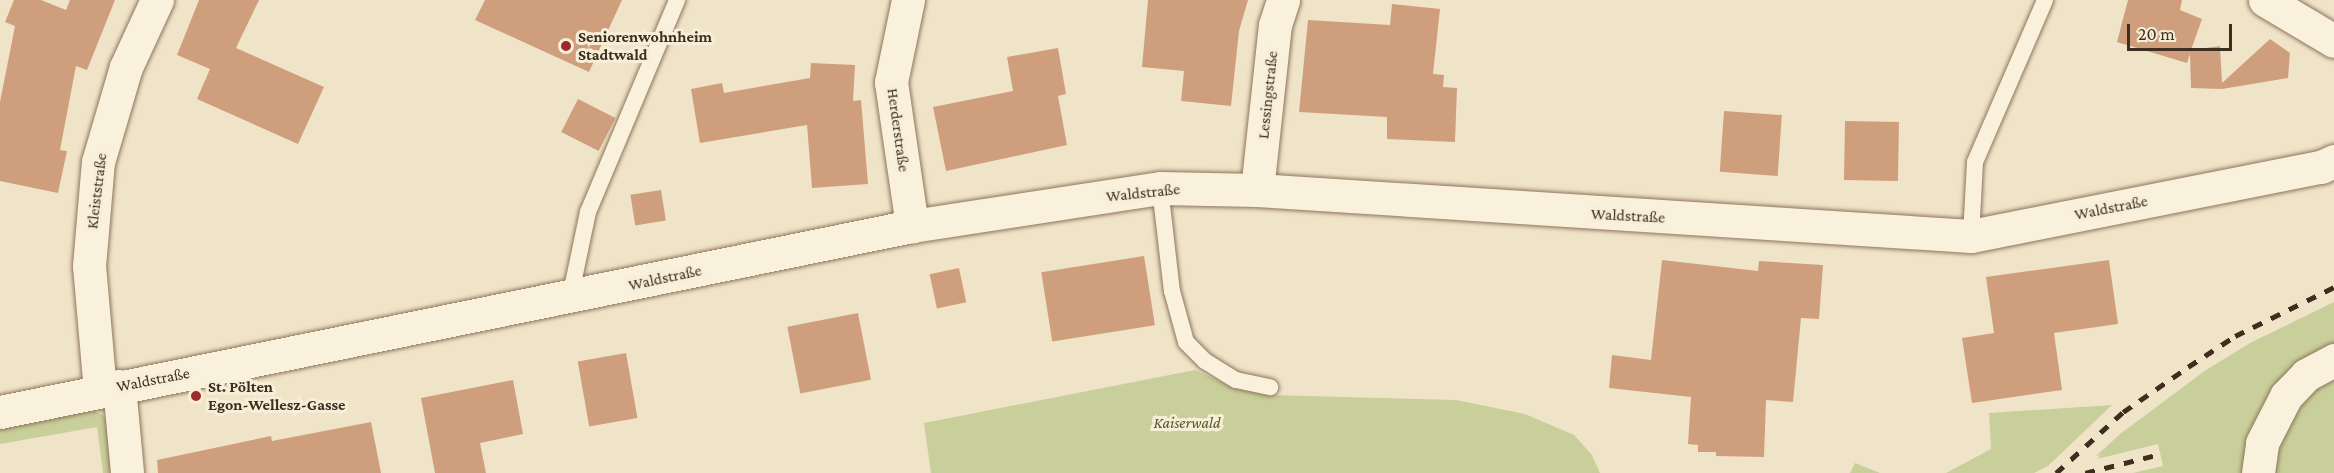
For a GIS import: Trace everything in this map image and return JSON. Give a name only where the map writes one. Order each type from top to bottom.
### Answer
[{"type":"street","name":"Kleiststraße","points":[[127,473],[109,389],[89,266],[98,162],[126,67],[156,0]]},
{"type":"street","name":"Herderstraße","points":[[908,0],[891,82],[912,226]]},
{"type":"street","name":"Lessingstraße","points":[[1257,190],[1275,26],[1283,0]]},
{"type":"street","points":[[2265,0],[2334,40]]},
{"type":"street","name":"Waldstraße","points":[[0,412],[570,298],[912,226],[1160,188],[1257,190],[1971,236],[2320,167],[2334,161]]},
{"type":"street","points":[[2258,473],[2262,443],[2286,396],[2306,375],[2334,360]]},
{"type":"lane","points":[[570,298],[588,212],[677,0]]},
{"type":"lane","points":[[1971,236],[1975,162],[2045,0]]},
{"type":"lane","points":[[1160,188],[1172,291],[1186,342],[1205,362],[1236,380],[1270,387]]},
{"type":"green space","points":[[2334,302],[2334,346],[2250,473],[2133,473],[2163,466],[2158,444],[2097,459],[2101,455],[2096,456],[2120,434],[2206,370],[2250,343]]},
{"type":"green space","name":"Kaiserwald","points":[[1195,370],[1232,387],[1271,395],[1456,400],[1525,414],[1574,435],[1592,455],[1600,473],[931,473],[924,423]]},
{"type":"green space","points":[[2334,375],[2334,473],[2272,473],[2280,428],[2312,386]]},
{"type":"green space","points":[[2112,405],[2048,466],[2034,473],[1946,473],[1991,449],[1989,413]]},
{"type":"green space","points":[[92,409],[104,416],[108,423],[111,473],[103,473],[97,427],[0,444],[0,429]]},
{"type":"green space","points":[[1855,463],[1880,473],[1850,473]]},
{"type":"building","points":[[14,0],[41,0],[66,10],[70,0],[115,0],[87,70],[76,66],[60,150],[67,151],[58,193],[0,181],[0,102],[15,26],[5,22]]},
{"type":"building","points":[[199,0],[259,0],[236,48],[324,87],[298,144],[197,99],[210,69],[177,55]]},
{"type":"building","name":"Seniorenwohnheim Stadtwald","points":[[485,0],[622,0],[589,72],[475,20]]},
{"type":"building","points":[[1148,0],[1248,0],[1239,31],[1231,106],[1181,101],[1184,71],[1142,67]]},
{"type":"building","points":[[2128,0],[2182,0],[2180,10],[2202,19],[2191,50],[2220,46],[2222,83],[2270,39],[2290,53],[2288,78],[2222,89],[2191,88],[2190,54],[2187,63],[2117,42]]},
{"type":"building","points":[[1392,4],[1440,9],[1433,74],[1444,75],[1443,87],[1457,88],[1455,142],[1387,139],[1387,117],[1299,112],[1308,20],[1390,25]]},
{"type":"building","points":[[1058,48],[1066,94],[1058,96],[1067,145],[946,171],[933,107],[1013,91],[1007,57]]},
{"type":"building","points":[[811,63],[855,65],[853,101],[861,100],[868,184],[812,188],[807,125],[700,143],[691,89],[722,83],[724,93],[810,78]]},
{"type":"building","points":[[578,99],[615,118],[599,151],[561,132]]},
{"type":"building","points":[[1724,111],[1782,115],[1778,176],[1720,172]]},
{"type":"building","points":[[1845,121],[1899,122],[1898,181],[1844,180]]},
{"type":"building","points":[[661,190],[666,221],[635,225],[630,195]]},
{"type":"building","points":[[1144,256],[1155,325],[1052,341],[1041,272]]},
{"type":"building","points":[[1662,260],[1758,271],[1759,261],[1823,265],[1819,319],[1801,318],[1793,402],[1766,400],[1764,457],[1716,456],[1716,452],[1698,452],[1698,445],[1688,444],[1691,397],[1609,388],[1612,355],[1651,360]]},
{"type":"building","points":[[2109,260],[2118,324],[2054,333],[2062,390],[1972,403],[1962,338],[1994,333],[1986,277]]},
{"type":"building","points":[[959,268],[966,302],[937,308],[930,274]]},
{"type":"building","points":[[858,313],[871,380],[800,393],[787,327]]},
{"type":"building","points":[[626,353],[637,418],[589,427],[578,362]]},
{"type":"building","points":[[513,380],[523,434],[480,443],[486,473],[435,473],[421,398]]},
{"type":"building","points":[[371,422],[381,473],[158,473],[157,460],[271,436],[272,441]]},
{"type":"railway","points":[[2056,473],[2123,412],[2188,367],[2235,336],[2334,287]]},
{"type":"railway","points":[[2085,473],[2160,454]]},
{"type":"place","name":"Seniorenwohnheim Stadtwald","points":[[566,46]]},
{"type":"place","name":"St. Pölten Egon-Wellesz-Gasse","points":[[196,396]]}]
